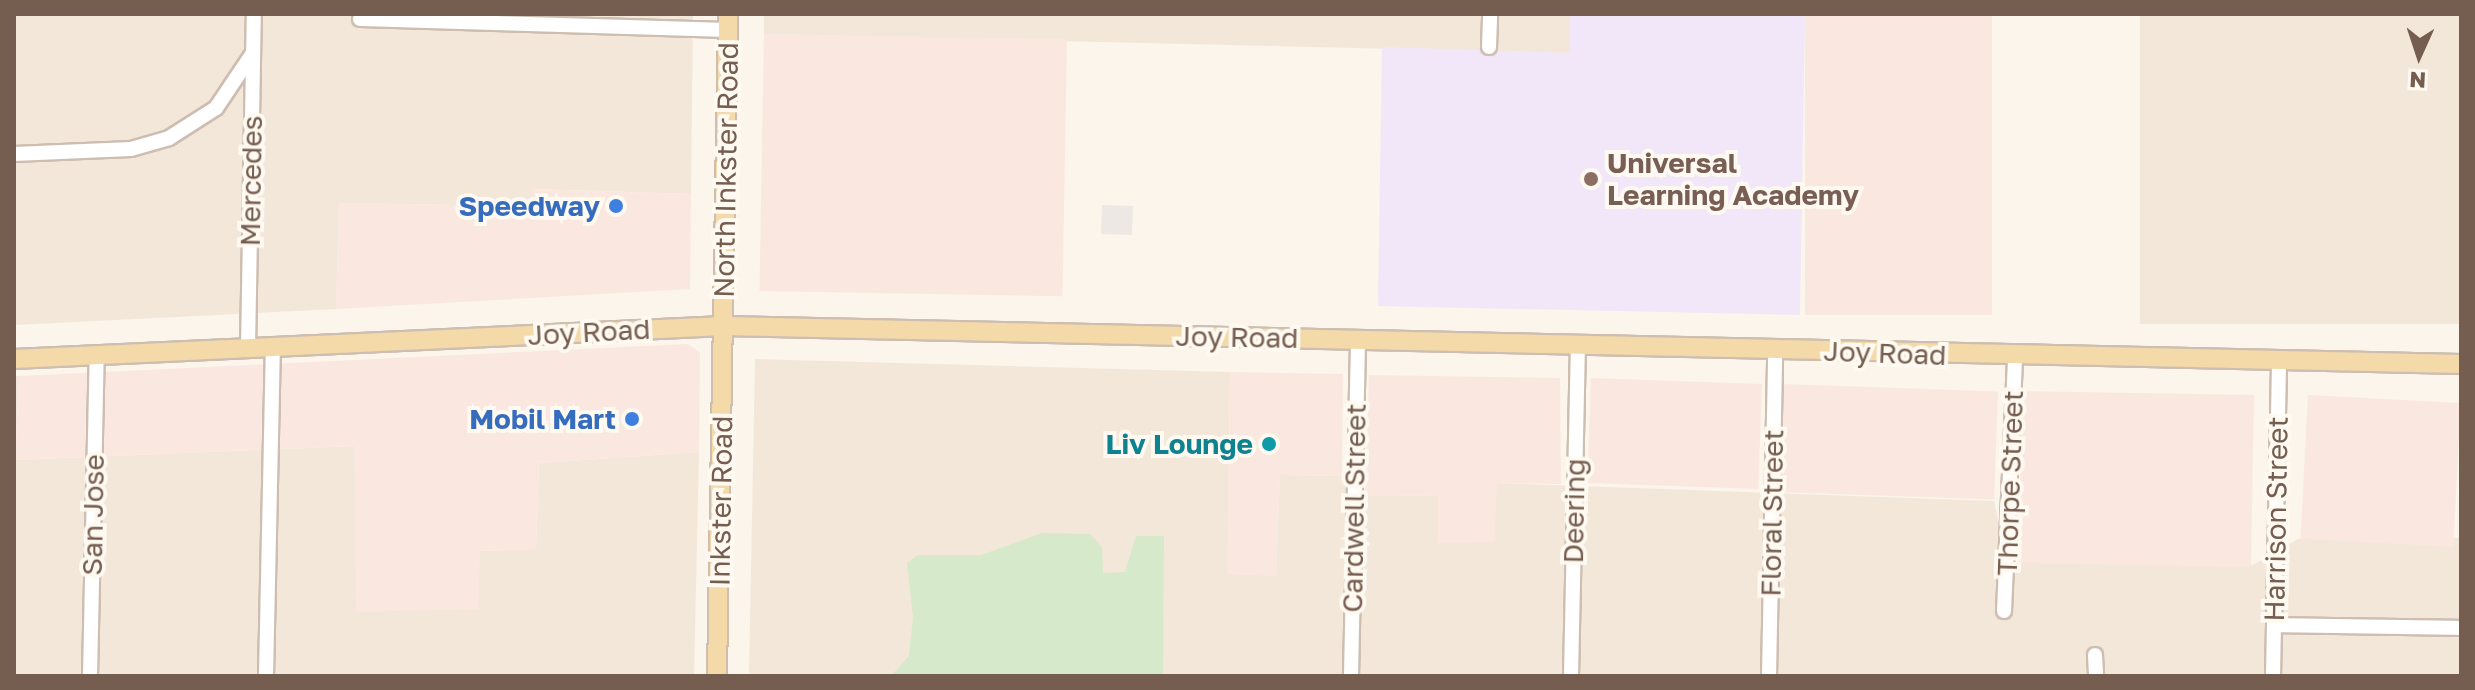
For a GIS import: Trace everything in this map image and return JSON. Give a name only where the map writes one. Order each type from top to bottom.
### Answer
[{"type":"main road","name":"North Inkster Road","points":[[724,326],[728,22]]},
{"type":"main road","name":"Joy Road","points":[[14,359],[724,326],[2461,364]]},
{"type":"main road","name":"Inkster Road","points":[[717,676],[724,326]]},
{"type":"street","name":"Mercedes","points":[[248,348],[254,14]]},
{"type":"street","points":[[1489,47],[1490,14]]},
{"type":"street","points":[[360,19],[728,22]]},
{"type":"street","points":[[14,154],[131,149],[169,138],[216,108],[254,52]]},
{"type":"street","name":"Cardwell Street","points":[[1351,676],[1358,340]]},
{"type":"street","points":[[266,676],[273,346]]},
{"type":"street","name":"Deering","points":[[1571,676],[1578,346]]},
{"type":"street","name":"Floral Street","points":[[1769,676],[1775,350]]},
{"type":"street","name":"San Jose","points":[[90,676],[97,355]]},
{"type":"street","name":"Thorpe Street","points":[[2004,611],[2015,355]]},
{"type":"street","name":"Harrison Street","points":[[2273,676],[2279,362]]},
{"type":"street","points":[[2274,625],[2461,628]]},
{"type":"street","points":[[2095,655],[2096,676]]},
{"type":"shaded area","points":[[14,14],[693,14],[691,194],[533,189],[532,206],[339,203],[336,309],[14,325]]},
{"type":"shaded area","points":[[764,14],[1570,14],[1570,53],[764,34]]},
{"type":"shaded area","name":"Universal Learning Academy","points":[[1570,14],[1805,14],[1800,315],[1378,306],[1382,47],[1570,53]]},
{"type":"shaded area","points":[[1805,14],[1992,14],[1992,315],[1805,315]]},
{"type":"shaded area","points":[[2140,14],[2461,14],[2461,324],[2140,324]]},
{"type":"shaded area","points":[[764,34],[1067,39],[1062,296],[760,291]]},
{"type":"shaded area","points":[[532,189],[691,194],[690,289],[336,309],[339,203],[531,206]]},
{"type":"shaded area","points":[[1102,205],[1133,206],[1132,235],[1101,234]]},
{"type":"shaded area","points":[[688,344],[700,353],[699,452],[539,463],[536,549],[480,551],[478,609],[356,612],[354,446],[15,460],[19,376]]},
{"type":"shaded area","points":[[755,359],[1230,372],[1228,574],[1276,575],[1280,475],[1342,476],[1365,495],[1438,496],[1438,542],[1494,542],[1496,483],[1994,501],[2007,562],[2253,565],[2298,539],[2461,538],[2461,676],[749,676]]},
{"type":"shaded area","points":[[1230,372],[1343,374],[1342,476],[1280,475],[1276,576],[1227,574]]},
{"type":"shaded area","points":[[1369,375],[1560,378],[1561,484],[1497,483],[1494,542],[1438,543],[1438,496],[1365,495]]},
{"type":"shaded area","points":[[14,376],[19,376],[15,460],[355,446],[357,612],[480,551],[536,549],[539,463],[699,452],[694,676],[14,676]]},
{"type":"shaded area","points":[[1591,378],[1762,384],[1758,489],[1587,483]]},
{"type":"shaded area","points":[[1783,384],[1998,392],[1994,499],[1779,492]]},
{"type":"shaded area","points":[[2022,391],[2254,395],[2251,567],[2019,563]]},
{"type":"shaded area","points":[[2308,395],[2461,403],[2453,547],[2300,539]]},
{"type":"green space","points":[[1042,533],[1090,534],[1102,547],[1103,573],[1125,572],[1136,536],[1164,536],[1163,676],[891,676],[909,656],[913,617],[907,563],[918,555],[981,555]]},
{"type":"place","name":"Universal Learning Academy","points":[[1591,179]]},
{"type":"place","name":"Speedway","points":[[616,206]]},
{"type":"place","name":"Mobil Mart","points":[[632,419]]},
{"type":"place","name":"Liv Lounge","points":[[1269,444]]}]
